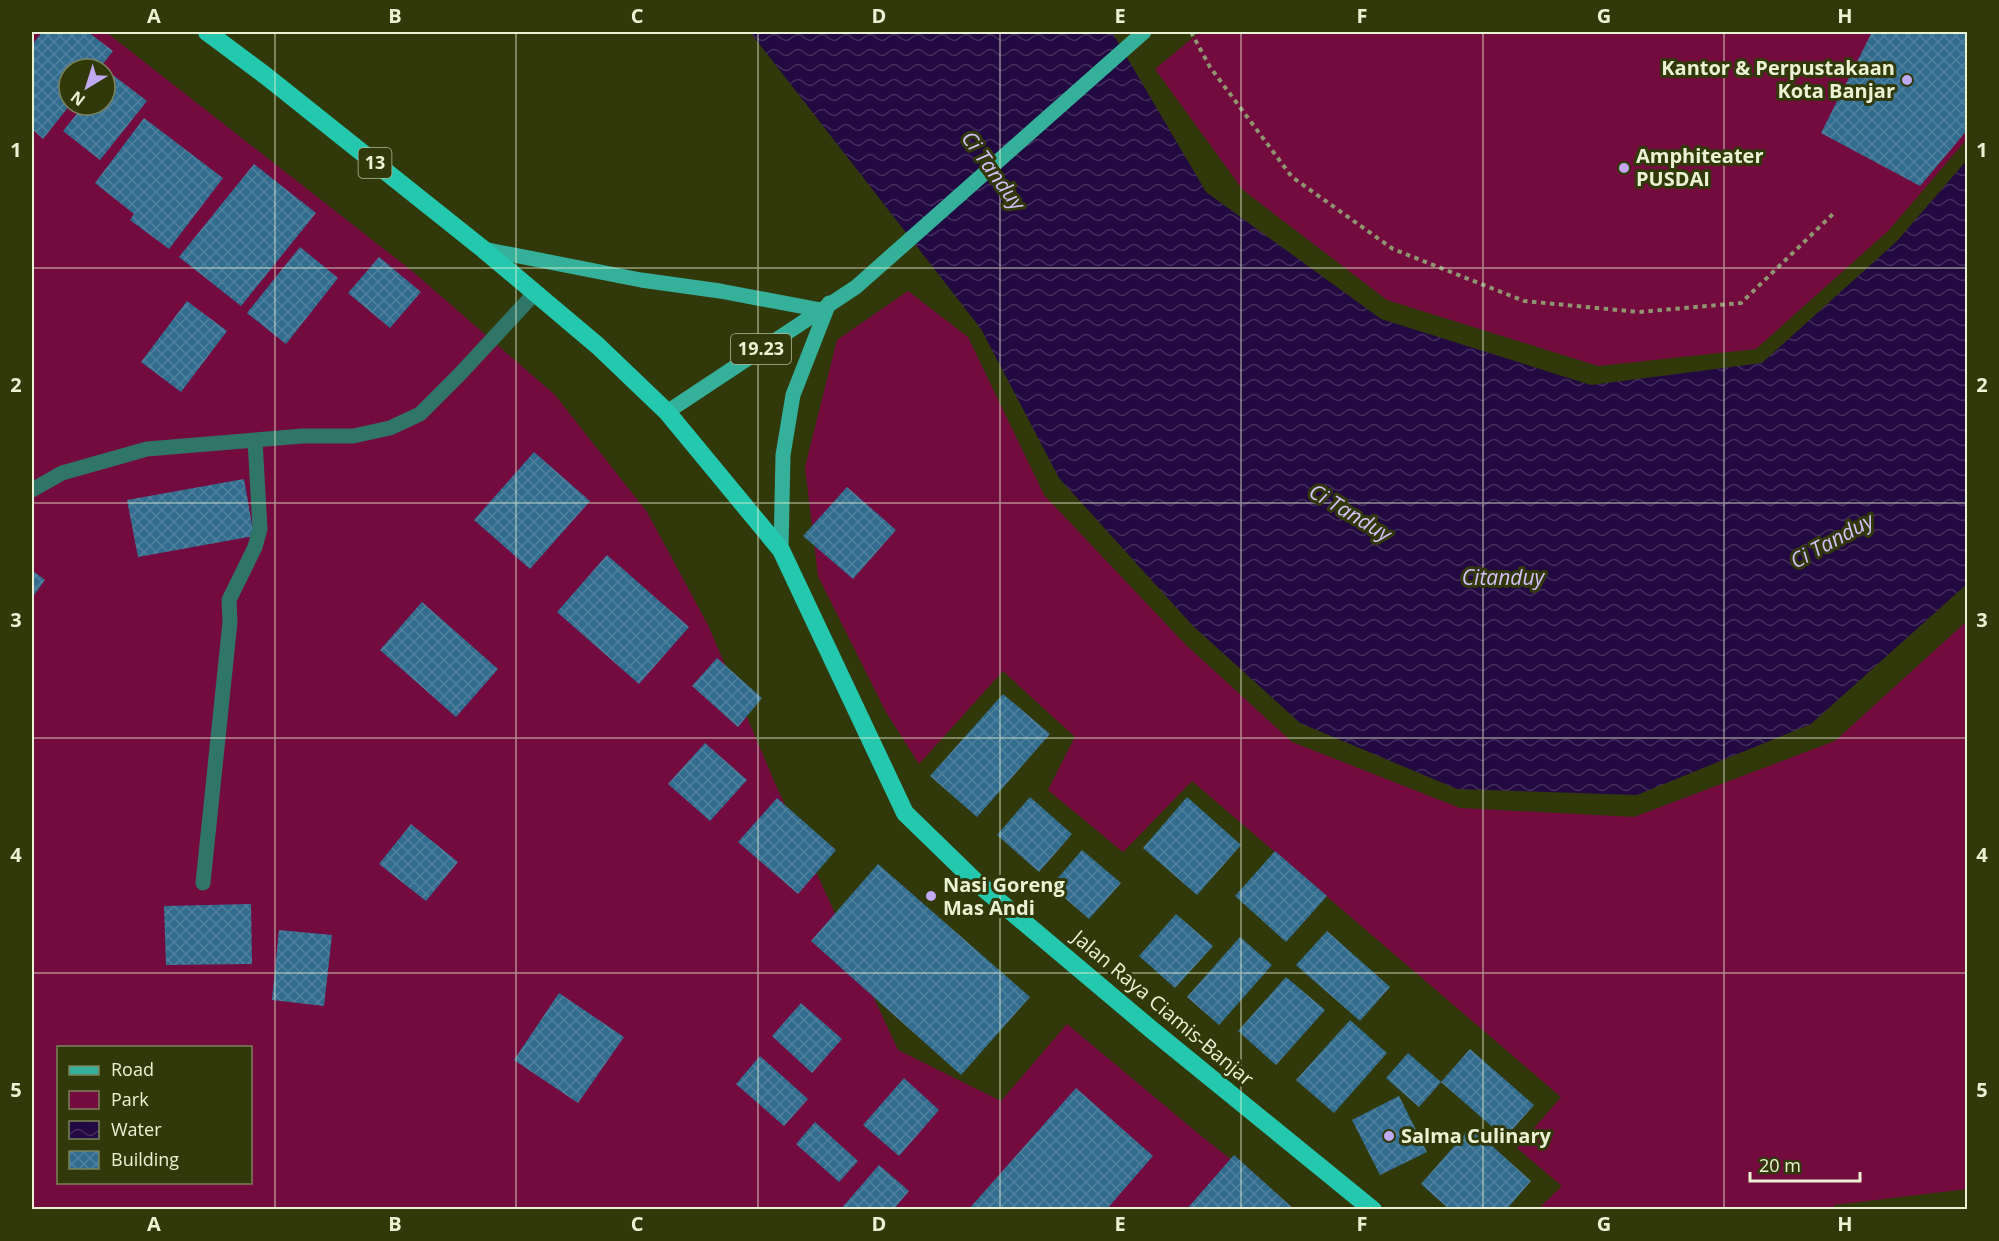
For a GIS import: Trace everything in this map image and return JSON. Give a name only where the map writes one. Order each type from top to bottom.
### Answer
[{"type":"highway","name":"13","points":[[207,32],[267,76],[483,249],[598,346],[667,412],[781,550]]},
{"type":"highway","name":"Jalan Raya Ciamis-Banjar","points":[[781,550],[905,813],[975,881],[1152,1030],[1373,1209]]},
{"type":"main road","name":"19.23","points":[[667,412],[856,287],[1144,32]]},
{"type":"main road","points":[[483,249],[641,280],[825,306],[793,395],[783,455],[781,550]]},
{"type":"street","points":[[32,490],[62,473],[147,449],[303,436],[353,436],[390,428],[420,414],[535,293]]},
{"type":"street","points":[[203,883],[228,633],[229,600],[255,547],[260,529],[255,440]]},
{"type":"path","points":[[1191,32],[1210,67],[1292,177],[1393,249],[1524,301],[1639,312],[1741,303],[1834,213]]},
{"type":"green space","points":[[32,32],[106,32],[412,271],[555,395],[647,512],[709,627],[774,781],[898,1050],[1001,1101],[1067,1024],[1200,1135],[1294,1209],[32,1209]]},
{"type":"green space","points":[[1200,32],[1967,32],[1967,139],[1889,230],[1756,349],[1598,366],[1387,300],[1243,190],[1155,69]]},
{"type":"green space","points":[[908,291],[968,337],[1044,495],[1184,643],[1292,742],[1460,808],[1634,817],[1835,741],[1967,621],[1967,1189],[1834,1205],[1834,1210],[1538,1209],[1562,1186],[1517,1148],[1561,1097],[1192,781],[1123,852],[1048,790],[1075,737],[1003,671],[919,764],[886,712],[818,576],[805,467],[837,340]]},
{"type":"water","name":"Citanduy","points":[[750,32],[1112,32],[1206,192],[1381,319],[1591,385],[1762,363],[1897,241],[1967,160],[1967,584],[1811,724],[1637,795],[1457,789],[1300,723],[1193,626],[1059,478],[981,329]]},
{"type":"building","points":[[42,32],[88,32],[113,51],[108,57],[57,57],[57,117],[60,117],[43,139],[32,129],[32,45]]},
{"type":"building","name":"Kantor & Perpustakaan Kota Banjar","points":[[1872,32],[1968,32],[1968,129],[1920,186],[1821,133]]},
{"type":"building","points":[[117,78],[147,101],[100,160],[63,131],[74,117],[117,117]]},
{"type":"building","points":[[144,118],[223,178],[169,249],[130,220],[134,214],[95,183]]},
{"type":"building","points":[[254,164],[316,213],[241,306],[179,257]]},
{"type":"building","points":[[300,247],[338,278],[286,344],[247,313]]},
{"type":"building","points":[[379,257],[421,292],[390,328],[348,293]]},
{"type":"building","points":[[187,301],[227,331],[181,392],[141,362]]},
{"type":"building","points":[[534,452],[590,501],[530,569],[474,520]]},
{"type":"building","points":[[244,479],[254,536],[138,557],[127,500]]},
{"type":"building","points":[[847,487],[896,530],[853,579],[803,536]]},
{"type":"building","points":[[607,555],[689,627],[639,684],[557,612]]},
{"type":"building","points":[[32,570],[45,580],[32,598]]},
{"type":"building","points":[[422,602],[498,669],[456,717],[380,650]]},
{"type":"building","points":[[717,658],[762,698],[738,727],[692,686]]},
{"type":"building","points":[[1003,694],[1050,734],[977,817],[930,776]]},
{"type":"building","points":[[705,743],[747,780],[710,821],[668,784]]},
{"type":"building","points":[[1030,797],[1072,834],[1039,872],[997,835]]},
{"type":"building","points":[[1187,797],[1241,845],[1197,895],[1143,848]]},
{"type":"building","points":[[777,798],[836,850],[798,894],[738,842]]},
{"type":"building","points":[[411,824],[458,862],[426,901],[379,864]]},
{"type":"building","points":[[1082,850],[1121,883],[1089,919],[1051,886]]},
{"type":"building","points":[[1275,851],[1327,896],[1286,942],[1235,896]]},
{"type":"building","points":[[878,864],[1030,997],[961,1075],[811,941]]},
{"type":"building","points":[[251,904],[252,964],[166,965],[164,906]]},
{"type":"building","points":[[1176,914],[1213,946],[1175,988],[1139,956]]},
{"type":"building","points":[[279,930],[332,935],[324,1006],[272,1000]]},
{"type":"building","points":[[1327,931],[1390,987],[1360,1021],[1296,965]]},
{"type":"building","points":[[1240,937],[1272,965],[1219,1025],[1187,997]]},
{"type":"building","points":[[1286,977],[1325,1010],[1276,1065],[1238,1031]]},
{"type":"building","points":[[559,993],[624,1037],[578,1103],[514,1060]]},
{"type":"building","points":[[801,1003],[842,1039],[812,1073],[772,1036]]},
{"type":"building","points":[[1350,1020],[1387,1053],[1334,1113],[1296,1080]]},
{"type":"building","points":[[1470,1049],[1534,1105],[1505,1138],[1441,1082]]},
{"type":"building","points":[[1408,1053],[1441,1082],[1419,1107],[1386,1078]]},
{"type":"building","points":[[760,1056],[808,1099],[784,1126],[736,1084]]},
{"type":"building","points":[[904,1078],[939,1110],[899,1156],[863,1125]]},
{"type":"building","points":[[1076,1088],[1153,1156],[1106,1210],[968,1210]]},
{"type":"building","name":"Salma Culinary","points":[[1399,1096],[1427,1152],[1380,1175],[1352,1120]]},
{"type":"building","points":[[815,1122],[858,1161],[839,1182],[796,1144]]},
{"type":"building","points":[[1471,1127],[1531,1181],[1506,1210],[1450,1210],[1421,1184]]},
{"type":"building","points":[[1234,1155],[1295,1210],[1186,1210]]},
{"type":"building","points":[[879,1165],[909,1191],[893,1210],[840,1210]]},
{"type":"place","name":"Kantor & Perpustakaan Kota Banjar","points":[[1907,80]]},
{"type":"place","name":"Amphiteater PUSDAI","points":[[1624,168]]},
{"type":"place","name":"Nasi Goreng Mas Andi","points":[[931,896]]},
{"type":"place","name":"Salma Culinary","points":[[1389,1136]]},
{"type":"water label","name":"Ci Tanduy","points":[[993,171]]},
{"type":"water label","name":"Ci Tanduy","points":[[1350,513]]},
{"type":"water label","name":"Ci Tanduy","points":[[1832,541]]}]
